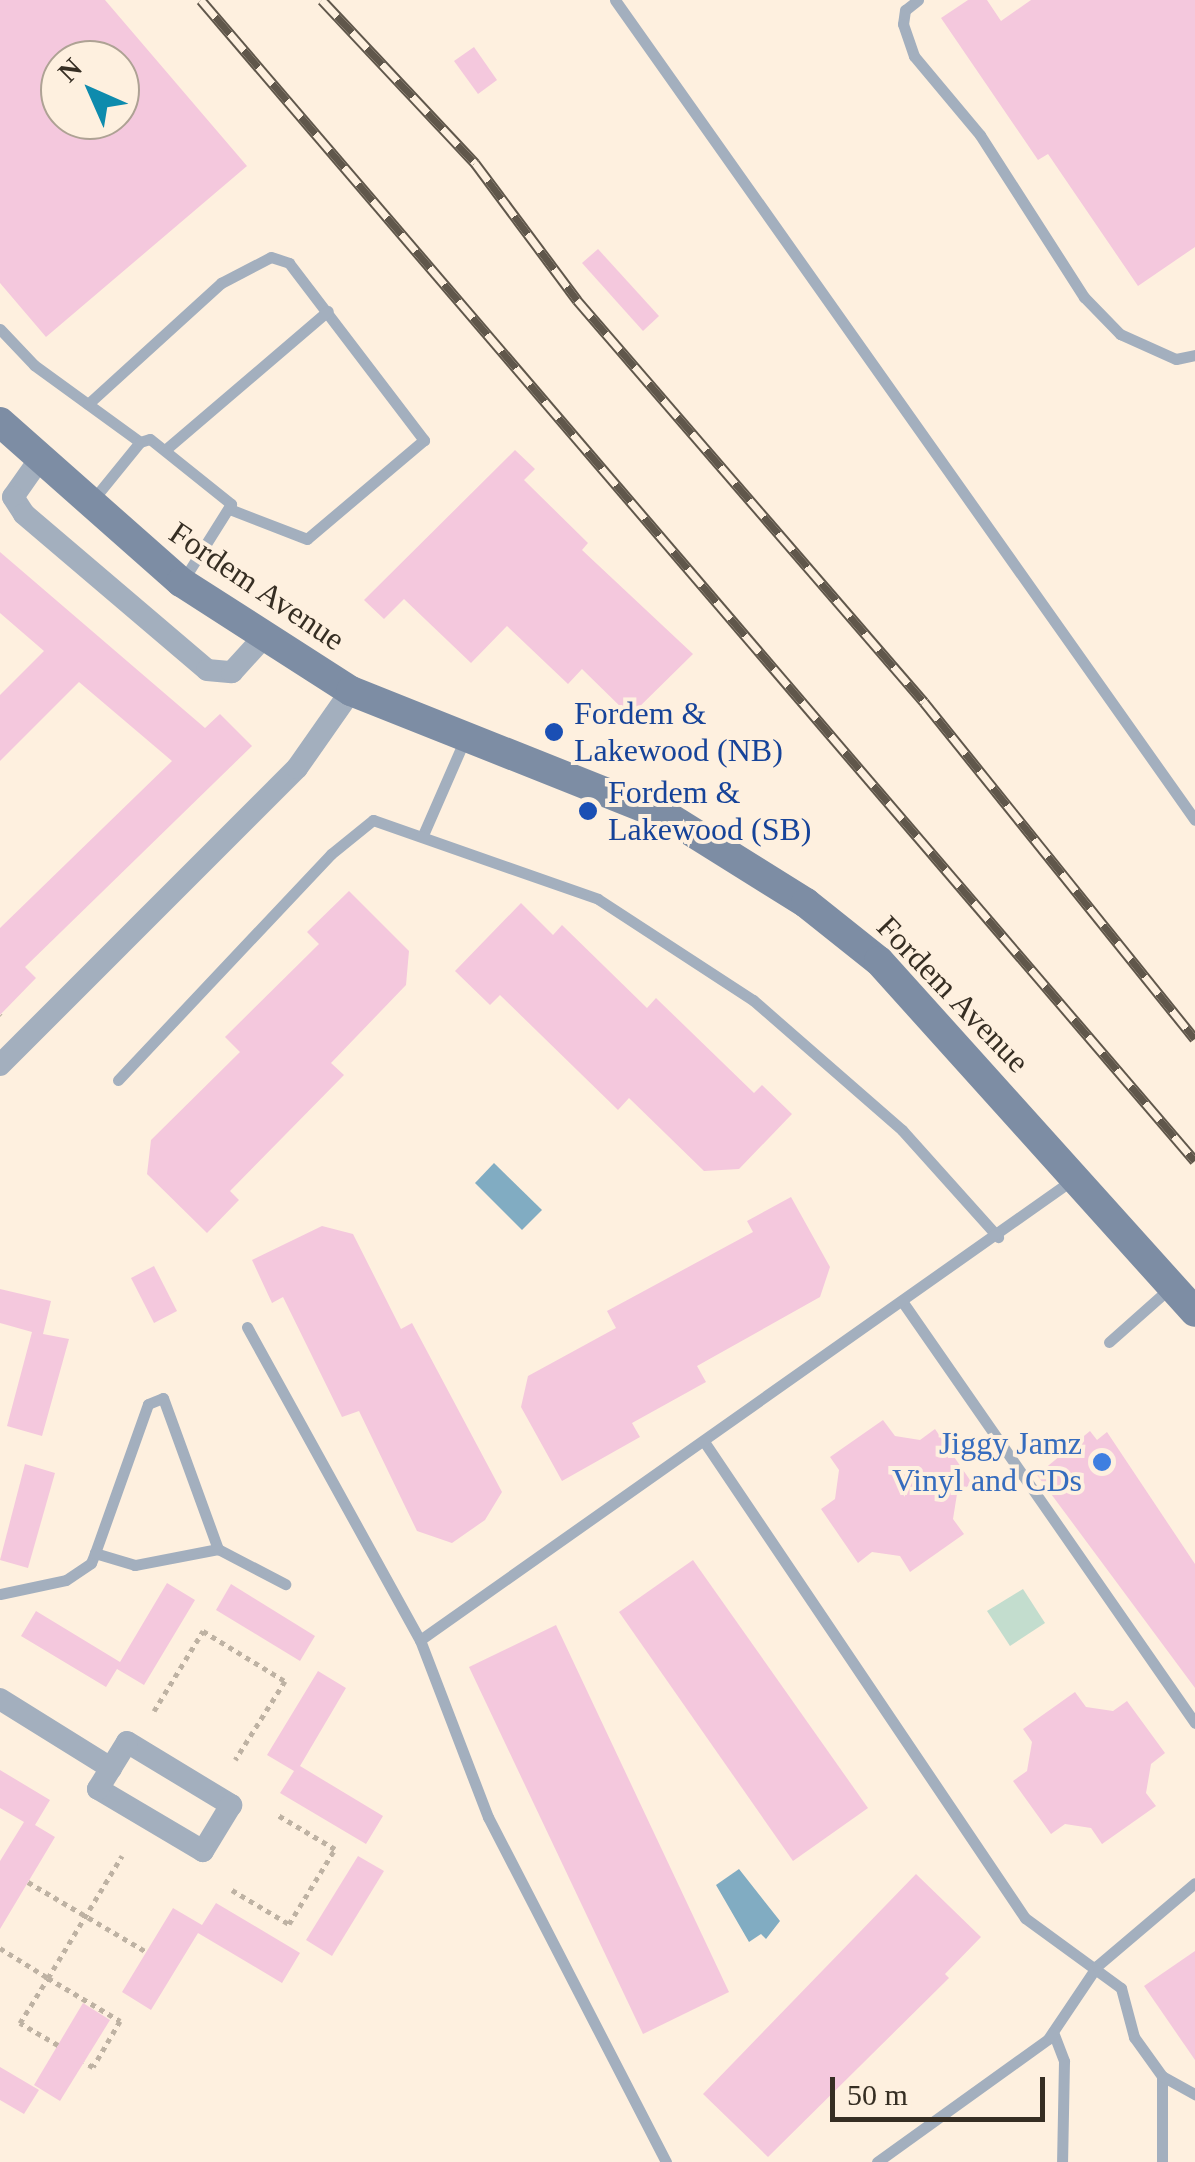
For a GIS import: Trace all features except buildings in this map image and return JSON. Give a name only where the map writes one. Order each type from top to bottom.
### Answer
[{"type":"street","name":"Fordem Avenue","points":[[0,422],[88,506],[181,582],[351,691],[670,818],[806,903],[879,960],[1078,1176],[1195,1312]]},
{"type":"street","points":[[39,460],[12,497],[24,514],[207,670],[232,672],[263,638]]},
{"type":"street","points":[[0,1065],[296,768],[351,691]]},
{"type":"street","points":[[0,1699],[111,1768]]},
{"type":"street","points":[[127,1742],[232,1804],[203,1852],[98,1789],[111,1768],[127,1742]]},
{"type":"lane","points":[[615,0],[1195,820]]},
{"type":"lane","points":[[918,0],[905,10],[903,24],[914,56],[990,149],[1084,297],[1120,334],[1176,359],[1195,354]]},
{"type":"lane","points":[[88,404],[221,283],[271,257],[289,263],[425,434],[307,540],[232,510],[150,439],[140,442],[88,506]]},
{"type":"lane","points":[[165,450],[328,311]]},
{"type":"lane","points":[[0,329],[88,404],[140,442]]},
{"type":"lane","points":[[181,582],[232,510]]},
{"type":"lane","points":[[424,835],[465,739]]},
{"type":"lane","points":[[118,1080],[351,835],[373,820],[598,899],[753,1000],[902,1130],[998,1237]]},
{"type":"lane","points":[[420,1640],[904,1304],[1078,1176]]},
{"type":"lane","points":[[1109,1342],[1173,1286]]},
{"type":"lane","points":[[904,1304],[1195,1723]]},
{"type":"lane","points":[[247,1326],[420,1640],[488,1816],[666,2162]]},
{"type":"lane","points":[[0,1594],[66,1580],[95,1552],[148,1404],[163,1398],[218,1549]]},
{"type":"lane","points":[[705,1443],[1025,1918],[1096,1966],[1121,1988],[1134,2036],[1162,2076],[1195,2094]]},
{"type":"lane","points":[[95,1552],[135,1565],[218,1549],[285,1584]]},
{"type":"lane","points":[[876,2162],[1053,2032],[1096,1966],[1195,1882]]},
{"type":"lane","points":[[1053,2032],[1064,2061],[1062,2162]]},
{"type":"lane","points":[[1162,2076],[1162,2162]]},
{"type":"path","points":[[154,1711],[203,1632],[285,1680],[235,1760]]},
{"type":"path","points":[[232,1890],[289,1924],[334,1849],[276,1814]]},
{"type":"path","points":[[58,2045],[20,2023],[122,1856]]},
{"type":"path","points":[[28,1882],[147,1952]]},
{"type":"path","points":[[0,1948],[120,2021],[93,2067],[84,2062]]},
{"type":"green space","points":[[1023,1589],[1045,1623],[1010,1646],[987,1611]]},
{"type":"water","points":[[494,1163],[542,1210],[522,1230],[475,1183]]},
{"type":"water","points":[[739,1869],[780,1921],[766,1939],[761,1934],[749,1942],[716,1885]]},
{"type":"railway","points":[[201,0],[1195,1161]]},
{"type":"railway","points":[[322,0],[475,163],[577,300],[924,702],[1195,1039]]},
{"type":"place","name":"Fordem & Lakewood (NB)","points":[[554,732]]},
{"type":"place","name":"Fordem & Lakewood (SB)","points":[[588,811]]},
{"type":"place","name":"Jiggy Jamz Vinyl and CDs","points":[[1102,1462]]}]
